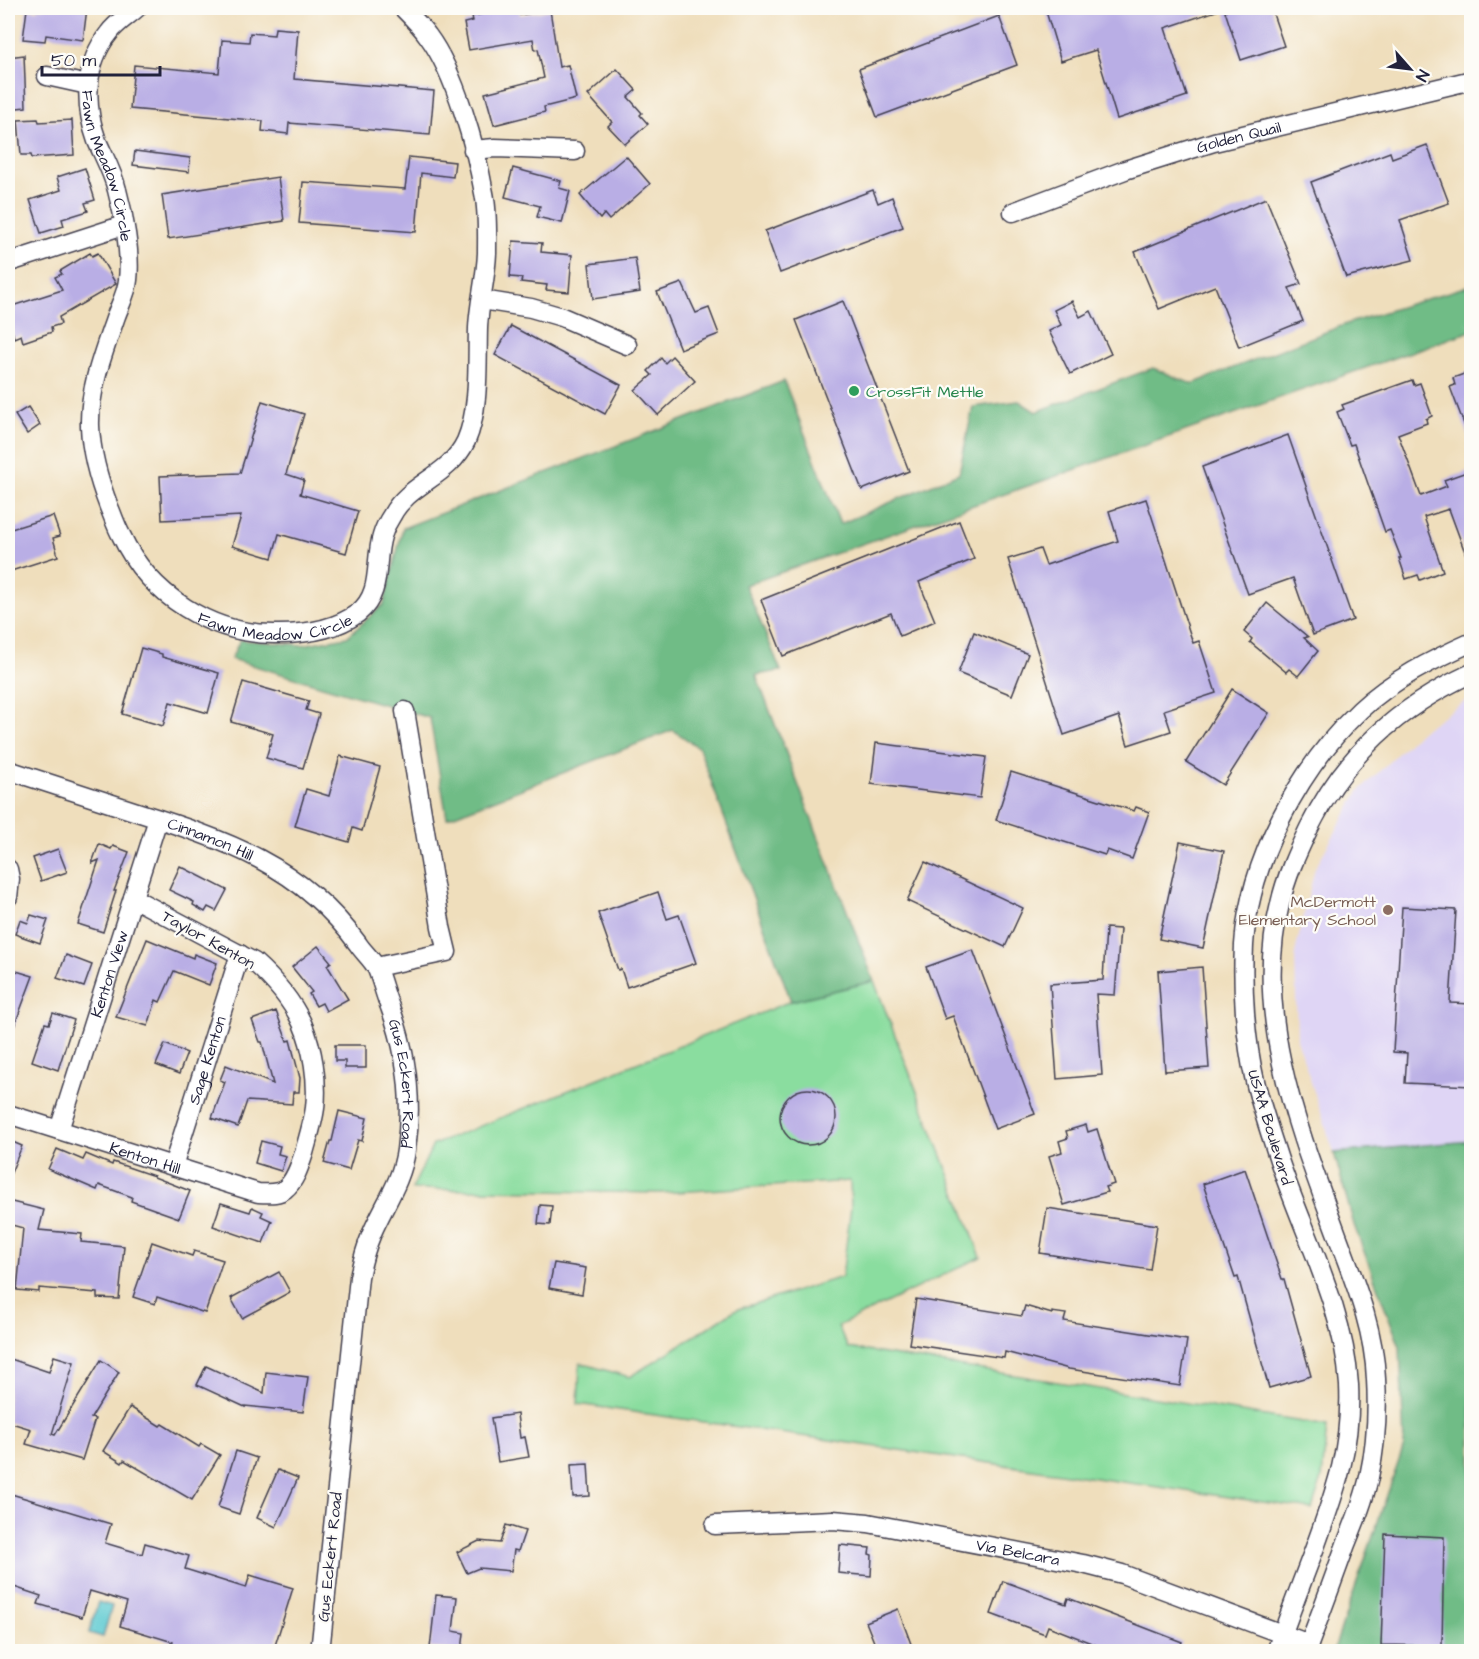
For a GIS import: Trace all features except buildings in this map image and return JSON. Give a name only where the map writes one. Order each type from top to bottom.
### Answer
[{"type":"street","name":"Fawn Meadow Circle","points":[[137,8],[110,32],[95,58],[88,85],[87,95],[95,135],[117,189],[129,258],[128,283],[104,350],[92,399],[90,424],[92,452],[100,484],[122,537],[147,575],[175,602],[185,608],[215,623],[242,632],[264,635],[304,634],[319,631],[357,614],[366,604],[376,581],[382,534],[393,512],[407,496],[448,466],[465,442],[470,430],[476,391],[478,322],[487,255],[484,193],[462,106],[440,55],[430,38],[406,8]]},
{"type":"street","points":[[47,76],[88,85]]},
{"type":"street","name":"Golden Quail","points":[[1013,212],[1125,170],[1214,142],[1472,80]]},
{"type":"street","points":[[473,150],[495,148],[575,151]]},
{"type":"street","points":[[10,262],[124,225]]},
{"type":"street","points":[[482,300],[531,308],[562,317],[627,345]]},
{"type":"street","name":"USAA Boulevard","points":[[1276,1652],[1335,1492],[1344,1458],[1348,1384],[1338,1321],[1279,1159],[1254,1079],[1244,984],[1244,943],[1251,899],[1262,863],[1292,798],[1331,740],[1362,708],[1408,675],[1432,660],[1472,642]]},
{"type":"street","name":"USAA Boulevard","points":[[1308,1648],[1362,1501],[1372,1464],[1377,1416],[1376,1379],[1374,1353],[1366,1313],[1306,1149],[1283,1072],[1276,1032],[1273,983],[1273,945],[1279,906],[1300,846],[1322,804],[1353,758],[1381,730],[1422,700],[1472,673]]},
{"type":"street","points":[[1408,675],[1422,700]]},
{"type":"street","points":[[376,967],[447,952],[405,711]]},
{"type":"street","name":"Cinnamon Hill","points":[[8,770],[219,839],[276,867],[324,905],[346,928],[376,967]]},
{"type":"street","name":"Kenton View","points":[[59,1130],[158,819]]},
{"type":"street","points":[[1274,834],[1300,846]]},
{"type":"street","points":[[8,869],[10,879],[8,897]]},
{"type":"street","name":"Taylor Kenton","points":[[133,898],[240,954],[268,975],[289,1000],[302,1023],[310,1048],[315,1083],[315,1108],[301,1160],[293,1179],[284,1190]]},
{"type":"street","name":"Sage Kenton","points":[[173,1166],[240,954]]},
{"type":"street","name":"Gus Eckert Road","points":[[320,1652],[359,1276],[373,1232],[398,1180],[406,1153],[409,1129],[407,1068],[394,1018],[376,967]]},
{"type":"street","points":[[1262,1103],[1290,1096]]},
{"type":"street","name":"Kenton Hill","points":[[8,1114],[258,1193],[273,1194],[284,1190]]},
{"type":"street","points":[[1344,1458],[1372,1464]]},
{"type":"street","name":"Via Belcara","points":[[716,1525],[833,1520],[868,1523],[1037,1556],[1122,1574],[1282,1634],[1308,1648]]},
{"type":"shaded area","name":"McDermott Elementary School","points":[[1471,697],[1471,1141],[1334,1153],[1297,1039],[1295,953],[1315,868],[1359,791],[1421,731]]},
{"type":"green space","points":[[1471,285],[1471,331],[745,585],[781,671],[756,675],[874,981],[791,1001],[699,748],[673,730],[447,818],[430,718],[231,659],[240,640],[302,645],[347,637],[384,604],[403,528],[784,381],[840,524],[959,473],[973,407],[1019,401],[1036,412],[1153,368],[1192,384],[1349,323]]},
{"type":"green space","points":[[874,981],[981,1257],[838,1326],[848,1348],[1327,1426],[1322,1478],[1312,1509],[578,1404],[580,1363],[630,1377],[735,1310],[842,1277],[851,1207],[850,1181],[660,1193],[412,1189],[433,1145],[791,1001]]},
{"type":"green space","points":[[1471,1141],[1471,1651],[1333,1652],[1404,1446],[1400,1347],[1354,1225],[1334,1153]]},
{"type":"water","points":[[98,1602],[112,1606],[103,1637],[89,1633]]},
{"type":"place","name":"CrossFit Mettle","points":[[854,391]]},
{"type":"place","name":"McDermott Elementary School","points":[[1388,910]]}]
